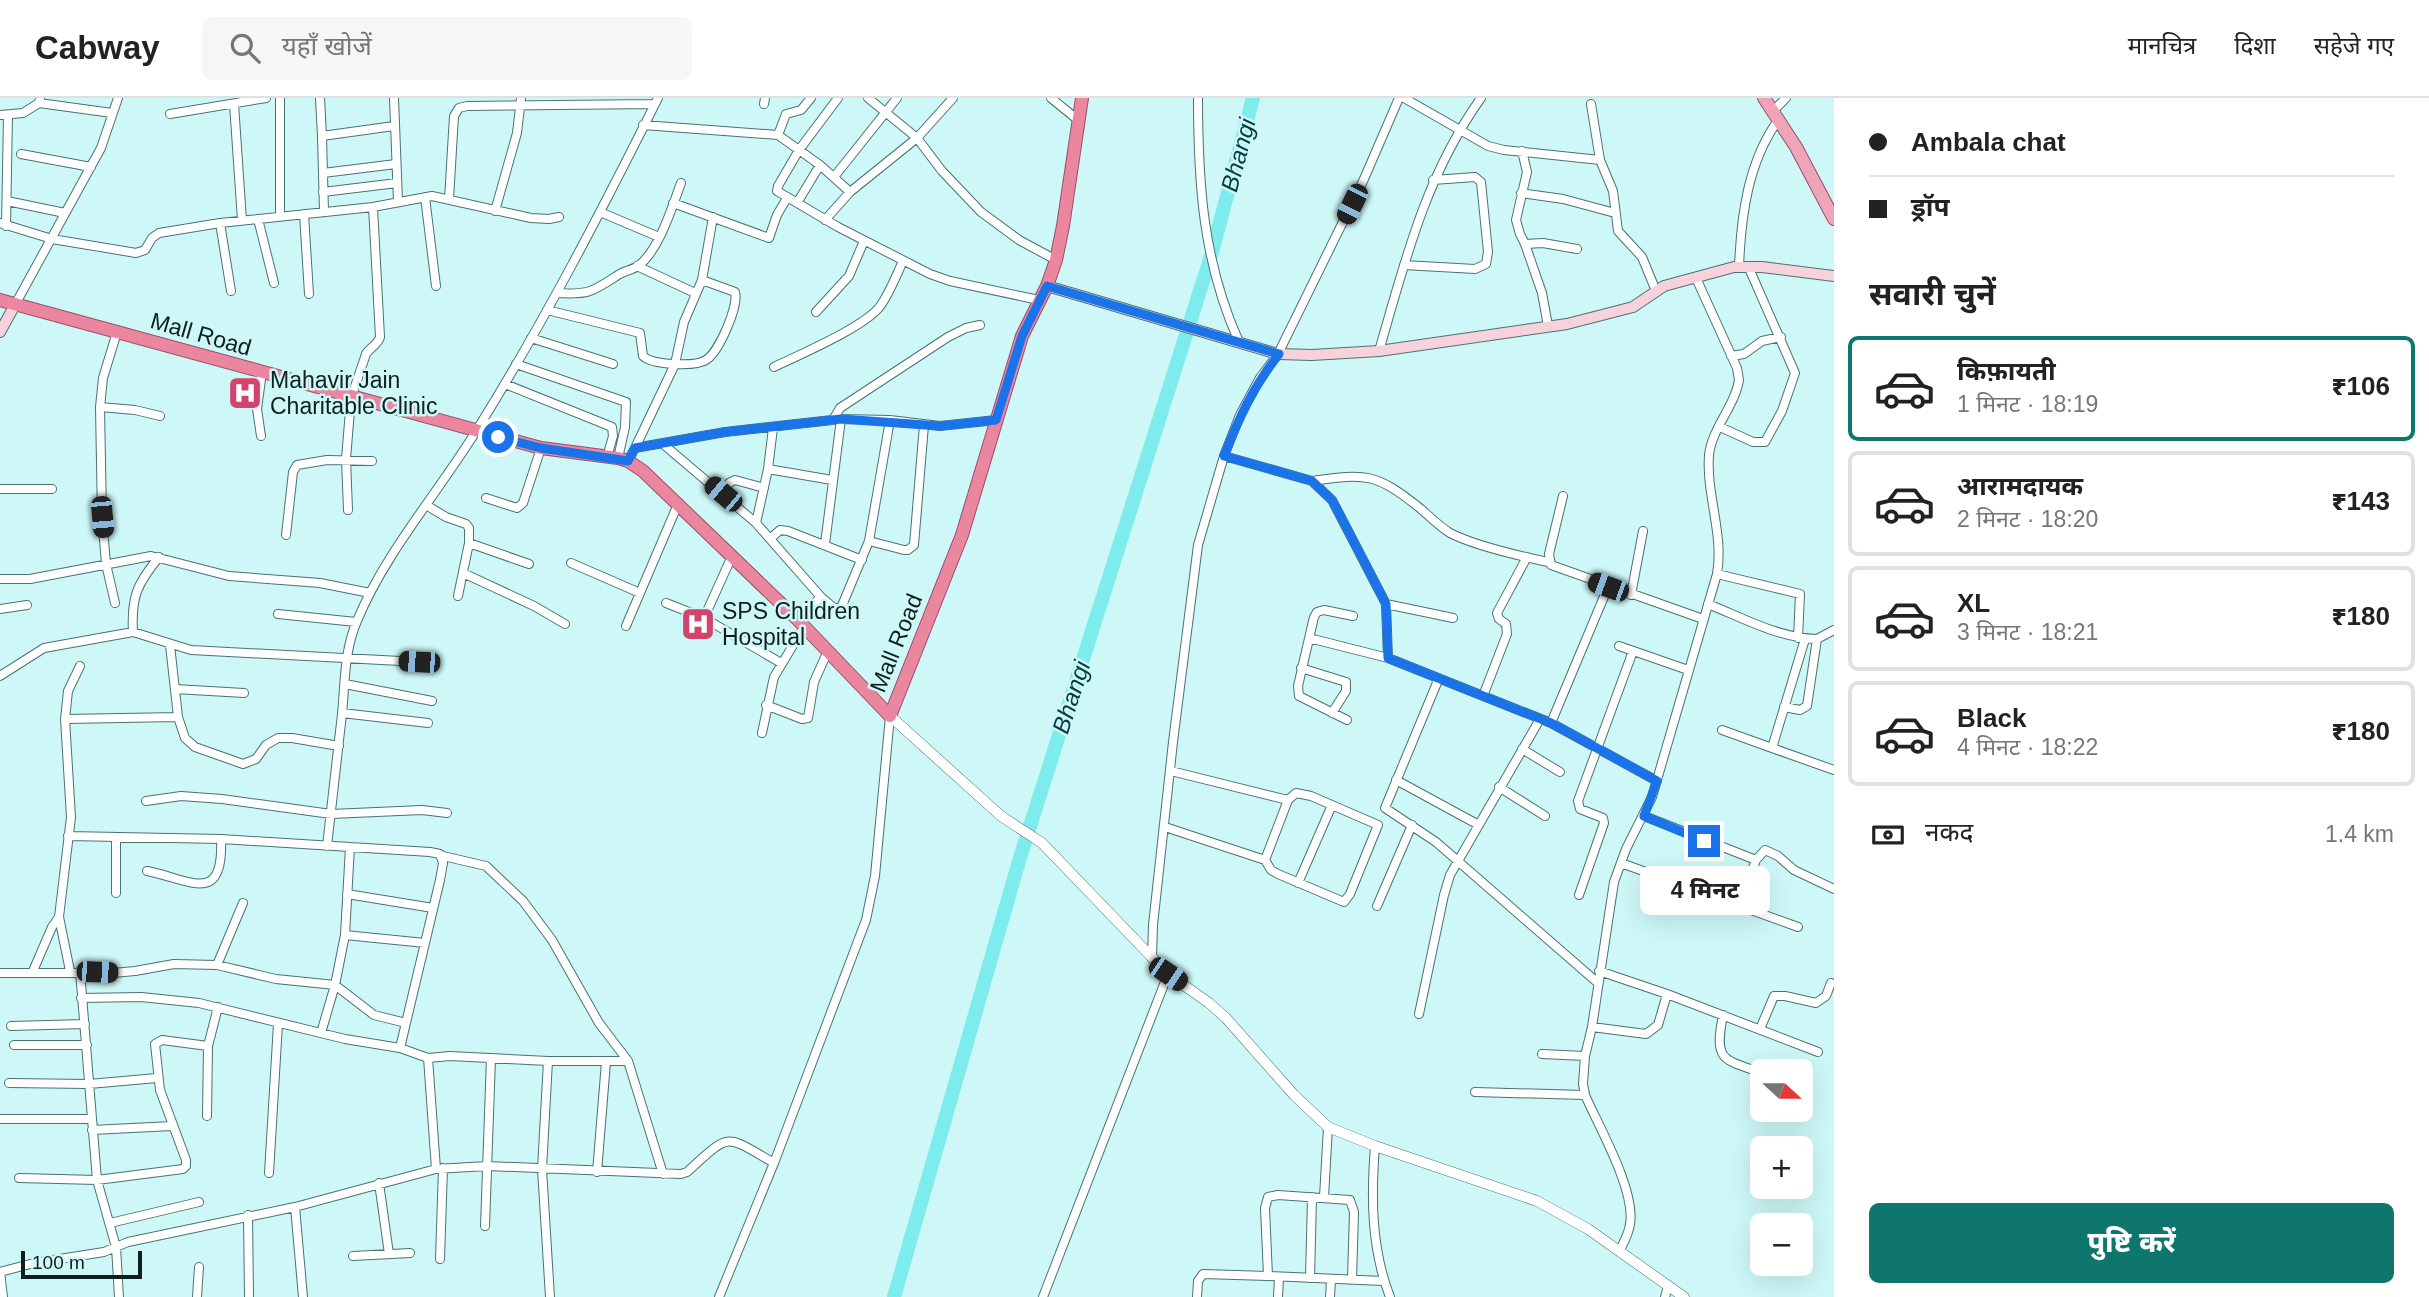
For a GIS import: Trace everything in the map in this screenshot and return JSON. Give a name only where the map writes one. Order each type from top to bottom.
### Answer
[{"type":"highway","name":"Mall Road","points":[[0,300],[541,448],[618,459],[643,471],[732,555],[890,716],[962,535],[1022,336],[1047,286],[1056,260],[1082,98]]},
{"type":"main road","points":[[1764,98],[1834,219]]},
{"type":"main road","points":[[1047,286],[1279,354],[1312,355],[1379,351],[1567,324],[1633,307],[1664,286],[1743,267],[1834,276]]},
{"type":"main road","points":[[0,332],[16,303]]},
{"type":"street","points":[[16,303],[101,148],[118,98]]},
{"type":"street","points":[[170,114],[266,98]]},
{"type":"street","points":[[280,98],[280,216]]},
{"type":"street","points":[[320,98],[324,212]]},
{"type":"street","points":[[394,98],[398,201]]},
{"type":"street","points":[[778,135],[786,114],[801,110],[811,98]]},
{"type":"street","points":[[838,98],[799,150],[777,191],[864,241],[941,279],[1039,300]]},
{"type":"street","points":[[868,98],[917,138],[942,171],[981,212],[1019,240],[1056,260]]},
{"type":"street","points":[[834,177],[897,98]]},
{"type":"street","points":[[825,219],[850,192],[917,138],[953,98]]},
{"type":"street","points":[[1051,98],[1077,120]]},
{"type":"street","points":[[1198,98],[1198,164],[1204,228],[1225,313],[1239,342]]},
{"type":"street","points":[[1152,958],[1153,925],[1198,545],[1224,456],[1240,415],[1259,378],[1279,354],[1364,179],[1399,98]]},
{"type":"street","points":[[1404,98],[1488,146],[1600,160]]},
{"type":"street","points":[[1379,351],[1433,180],[1458,130],[1481,98]]},
{"type":"street","points":[[1720,427],[1758,444],[1768,439],[1782,411],[1795,373],[1781,337],[1743,267],[1739,235],[1749,183],[1765,137],[1786,98]]},
{"type":"street","points":[[112,113],[40,101],[23,113],[4,115],[7,201],[3,224],[52,239],[136,253],[145,250],[152,238],[159,233],[242,220],[373,207],[425,197],[449,199],[539,219],[559,217]]},
{"type":"street","points":[[449,199],[457,110],[467,106],[520,101],[657,101]]},
{"type":"street","points":[[495,211],[517,133],[520,101]]},
{"type":"street","points":[[327,846],[346,658],[356,622],[370,593],[505,384],[557,293],[657,101]]},
{"type":"street","points":[[234,104],[242,220]]},
{"type":"street","points":[[1591,104],[1600,160],[1612,191],[1618,231],[1642,257],[1656,291]]},
{"type":"street","points":[[643,125],[778,135],[820,165],[850,192]]},
{"type":"street","points":[[322,136],[394,126]]},
{"type":"street","points":[[1522,151],[1527,168],[1516,220],[1542,293],[1548,326]]},
{"type":"street","points":[[21,154],[91,167]]},
{"type":"street","points":[[323,173],[396,164]]},
{"type":"street","points":[[797,203],[820,165]]},
{"type":"street","points":[[1404,265],[1475,269],[1483,267],[1487,260],[1481,182],[1475,177],[1433,180]]},
{"type":"street","points":[[323,192],[397,183]]},
{"type":"street","points":[[557,293],[589,292],[637,266],[646,258],[659,237],[681,183]]},
{"type":"street","points":[[1521,194],[1563,199],[1615,213]]},
{"type":"street","points":[[425,197],[436,286]]},
{"type":"street","points":[[673,203],[769,237],[787,198]]},
{"type":"street","points":[[7,201],[65,212]]},
{"type":"street","points":[[348,510],[345,459],[351,398],[366,354],[369,348],[378,343],[380,337],[373,207]]},
{"type":"street","points":[[600,212],[659,237]]},
{"type":"street","points":[[304,214],[309,294]]},
{"type":"street","points":[[635,448],[675,364],[684,322],[702,279],[713,217]]},
{"type":"street","points":[[258,219],[274,283]]},
{"type":"street","points":[[220,223],[231,291]]},
{"type":"street","points":[[816,312],[849,276],[864,241]]},
{"type":"street","points":[[1525,244],[1537,242],[1577,249]]},
{"type":"street","points":[[774,367],[827,342],[874,313],[881,305],[903,261]]},
{"type":"street","points":[[637,266],[695,293]]},
{"type":"street","points":[[1620,1250],[1631,1224],[1627,1193],[1585,1095],[1585,1056],[1592,1027],[1610,898],[1621,863],[1644,816],[1657,781],[1717,574],[1720,547],[1709,459],[1711,445],[1739,384],[1739,374],[1696,278]]},
{"type":"street","points":[[547,310],[640,333],[645,359],[675,364],[699,363],[709,358],[725,330],[737,295],[732,289],[702,279]]},
{"type":"street","points":[[825,544],[840,408],[957,331],[980,325]]},
{"type":"street","points":[[115,603],[106,564],[100,466],[100,407],[103,379],[117,332]]},
{"type":"street","points":[[1731,356],[1744,354],[1757,342],[1781,337]]},
{"type":"street","points":[[531,338],[613,364]]},
{"type":"street","points":[[516,364],[626,402],[625,427],[618,459]]},
{"type":"street","points":[[261,436],[257,409],[262,372]]},
{"type":"street","points":[[505,384],[612,428],[618,459]]},
{"type":"street","points":[[100,407],[135,410],[160,416]]},
{"type":"street","points":[[618,459],[635,448],[725,432],[837,419],[924,425],[996,420]]},
{"type":"street","points":[[663,444],[756,523],[821,597],[834,608],[841,608],[869,541],[890,421]]},
{"type":"street","points":[[869,541],[904,550],[914,545],[924,425]]},
{"type":"street","points":[[756,523],[768,469],[773,428]]},
{"type":"street","points":[[486,498],[517,508],[523,503],[541,448]]},
{"type":"street","points":[[1224,456],[1312,481],[1353,475],[1378,480],[1408,499],[1448,532],[1548,562],[1555,568],[1703,619]]},
{"type":"street","points":[[286,535],[295,467],[305,462],[345,459],[372,461]]},
{"type":"street","points":[[768,469],[832,480]]},
{"type":"street","points":[[723,494],[729,483],[735,480],[764,488]]},
{"type":"street","points":[[1312,481],[1338,509],[1386,604],[1388,658]]},
{"type":"street","points":[[0,489],[52,489]]},
{"type":"street","points":[[1548,562],[1563,496]]},
{"type":"street","points":[[626,626],[678,504]]},
{"type":"street","points":[[426,505],[446,517],[466,524],[469,528],[469,543],[458,596]]},
{"type":"street","points":[[771,538],[783,530],[862,560]]},
{"type":"street","points":[[1631,595],[1643,531]]},
{"type":"street","points":[[469,543],[529,564]]},
{"type":"street","points":[[705,618],[732,555]]},
{"type":"street","points":[[0,579],[30,579],[151,556],[229,576],[320,583],[370,593]]},
{"type":"street","points":[[133,632],[132,616],[136,590],[159,557]]},
{"type":"street","points":[[1483,696],[1507,635],[1506,624],[1499,619],[1497,613],[1527,557]]},
{"type":"street","points":[[571,564],[640,593]]},
{"type":"street","points":[[463,573],[534,606],[565,624]]},
{"type":"street","points":[[1717,574],[1798,593],[1801,600],[1801,638],[1772,748]]},
{"type":"street","points":[[1551,723],[1608,587]]},
{"type":"street","points":[[762,733],[774,677],[800,623],[821,597]]},
{"type":"street","points":[[666,604],[705,618],[781,663]]},
{"type":"street","points":[[1386,604],[1453,618]]},
{"type":"street","points":[[1708,604],[1801,638],[1817,639],[1834,629]]},
{"type":"street","points":[[0,609],[27,605]]},
{"type":"street","points":[[1347,720],[1299,696],[1298,686],[1317,612],[1324,610],[1353,616]]},
{"type":"street","points":[[278,614],[356,622]]},
{"type":"street","points":[[0,675],[44,648],[133,632],[170,645],[204,651],[419,662]]},
{"type":"street","points":[[1309,638],[1388,658],[1551,723],[1657,781]]},
{"type":"street","points":[[1784,707],[1800,710],[1807,706],[1817,639]]},
{"type":"street","points":[[170,645],[178,717],[189,743],[235,762],[252,762],[266,745],[278,738],[338,746]]},
{"type":"street","points":[[1619,646],[1688,670]]},
{"type":"street","points":[[1579,895],[1604,823],[1603,818],[1584,812],[1578,805],[1633,651]]},
{"type":"street","points":[[766,705],[802,719],[808,718],[814,682],[827,653]]},
{"type":"street","points":[[70,971],[59,917],[71,793],[65,719],[68,691],[80,666]]},
{"type":"street","points":[[1301,668],[1346,682],[1346,691],[1332,713]]},
{"type":"street","points":[[1165,827],[1265,860],[1271,870],[1344,902],[1350,894],[1439,678]]},
{"type":"street","points":[[345,684],[432,701]]},
{"type":"street","points":[[175,689],[244,693]]},
{"type":"street","points":[[342,713],[428,723]]},
{"type":"street","points":[[890,716],[969,789],[1033,836],[1064,865],[1168,974],[1226,1018],[1294,1095],[1328,1127],[1375,1146],[1537,1201],[1588,1229],[1684,1297]]},
{"type":"street","points":[[719,1297],[774,1163],[866,920],[875,876],[890,716]]},
{"type":"street","points":[[65,719],[178,717]]},
{"type":"street","points":[[1419,1014],[1446,884],[1477,824],[1540,719]]},
{"type":"street","points":[[1723,730],[1834,770]]},
{"type":"street","points":[[1522,749],[1560,772]]},
{"type":"street","points":[[1171,771],[1287,800]]},
{"type":"street","points":[[1396,780],[1477,824]]},
{"type":"street","points":[[1499,787],[1545,816]]},
{"type":"street","points":[[1265,860],[1287,800],[1296,793],[1304,793],[1378,825]]},
{"type":"street","points":[[146,801],[181,796],[331,814],[422,810],[447,813]]},
{"type":"street","points":[[1298,883],[1332,805]]},
{"type":"street","points":[[1385,808],[1457,860],[1598,983]]},
{"type":"street","points":[[1644,816],[1756,860]]},
{"type":"street","points":[[1377,906],[1412,825]]},
{"type":"street","points":[[68,836],[221,839],[430,852],[486,866],[510,887],[552,940],[599,1023],[628,1061],[663,1174]]},
{"type":"street","points":[[116,838],[116,893]]},
{"type":"street","points":[[147,871],[190,883],[210,882],[221,864],[221,839]]},
{"type":"street","points":[[321,1033],[345,936],[349,847]]},
{"type":"street","points":[[1739,905],[1756,860],[1767,850],[1794,870],[1834,889]]},
{"type":"street","points":[[400,1048],[440,880],[443,856]]},
{"type":"street","points":[[1621,863],[1798,927]]},
{"type":"street","points":[[347,894],[433,908]]},
{"type":"street","points":[[217,965],[243,903]]},
{"type":"street","points":[[33,971],[59,917]]},
{"type":"street","points":[[345,936],[425,943]]},
{"type":"street","points":[[0,973],[113,972],[174,964],[217,965],[276,979],[335,985],[374,1015],[406,1023]]},
{"type":"street","points":[[80,971],[97,1180],[116,1247],[119,1297]]},
{"type":"street","points":[[1599,971],[1818,1052]]},
{"type":"street","points":[[1043,1297],[1168,974]]},
{"type":"street","points":[[1760,1029],[1774,996],[1816,1003],[1826,996],[1831,983]]},
{"type":"street","points":[[1592,1027],[1646,1034],[1658,1024],[1667,994]]},
{"type":"street","points":[[81,998],[151,997],[218,1007],[278,1024],[400,1048],[428,1058],[450,1056],[548,1061],[628,1061]]},
{"type":"street","points":[[207,1116],[208,1046],[218,1007]]},
{"type":"street","points":[[1723,1015],[1719,1048],[1723,1057],[1733,1064],[1750,1069]]},
{"type":"street","points":[[11,1026],[85,1024]]},
{"type":"street","points":[[269,1173],[278,1024]]},
{"type":"street","points":[[19,1178],[97,1180],[183,1169],[186,1160],[172,1126],[158,1078],[155,1056],[157,1041],[208,1046]]},
{"type":"street","points":[[14,1045],[88,1045]]},
{"type":"street","points":[[1542,1054],[1585,1056]]},
{"type":"street","points":[[428,1058],[439,1168],[440,1259]]},
{"type":"street","points":[[485,1226],[491,1058]]},
{"type":"street","points":[[548,1061],[542,1170],[550,1297]]},
{"type":"street","points":[[597,1171],[606,1062]]},
{"type":"street","points":[[9,1083],[89,1084],[158,1078]]},
{"type":"street","points":[[1475,1092],[1585,1095]]},
{"type":"street","points":[[0,1119],[92,1119]]},
{"type":"street","points":[[92,1130],[172,1126]]},
{"type":"street","points":[[1324,1197],[1328,1127]]},
{"type":"street","points":[[3,1297],[0,1272],[34,1263],[104,1252],[128,1242],[295,1207],[439,1168],[487,1166],[663,1174],[687,1171],[721,1142],[728,1140],[774,1163]]},
{"type":"street","points":[[1375,1146],[1374,1237],[1383,1281],[1390,1297]]},
{"type":"street","points":[[379,1183],[389,1254]]},
{"type":"street","points":[[1268,1276],[1265,1208],[1268,1197],[1324,1197],[1348,1199],[1352,1202],[1352,1280]]},
{"type":"street","points":[[1310,1278],[1312,1197]]},
{"type":"street","points":[[110,1223],[199,1202]]},
{"type":"street","points":[[295,1207],[303,1297]]},
{"type":"street","points":[[248,1215],[249,1297]]},
{"type":"street","points":[[353,1256],[410,1253]]},
{"type":"street","points":[[197,1297],[199,1267]]},
{"type":"street","points":[[1197,1297],[1198,1281],[1203,1274],[1383,1281]]},
{"type":"street","points":[[1278,1297],[1279,1277]]},
{"type":"street","points":[[1330,1297],[1331,1280]]},
{"type":"street","points":[[1665,1297],[1668,1286]]},
{"type":"waterway","name":"Bhangi","points":[[894,1297],[1019,861],[1211,256],[1253,98]]},
{"type":"place","name":"Mahavir Jain Charitable Clinic","points":[[245,393]]},
{"type":"place","name":"SPS Children Hospital","points":[[698,624]]},
{"type":"route","points":[[498,437],[541,448],[628,461],[635,448],[725,432],[823,421],[890,421],[940,426],[996,420],[1022,336],[1047,286],[1279,354],[1259,378],[1240,415],[1224,456],[1312,481],[1332,500],[1386,604],[1388,658],[1551,723],[1657,781],[1644,816],[1704,841]]}]
